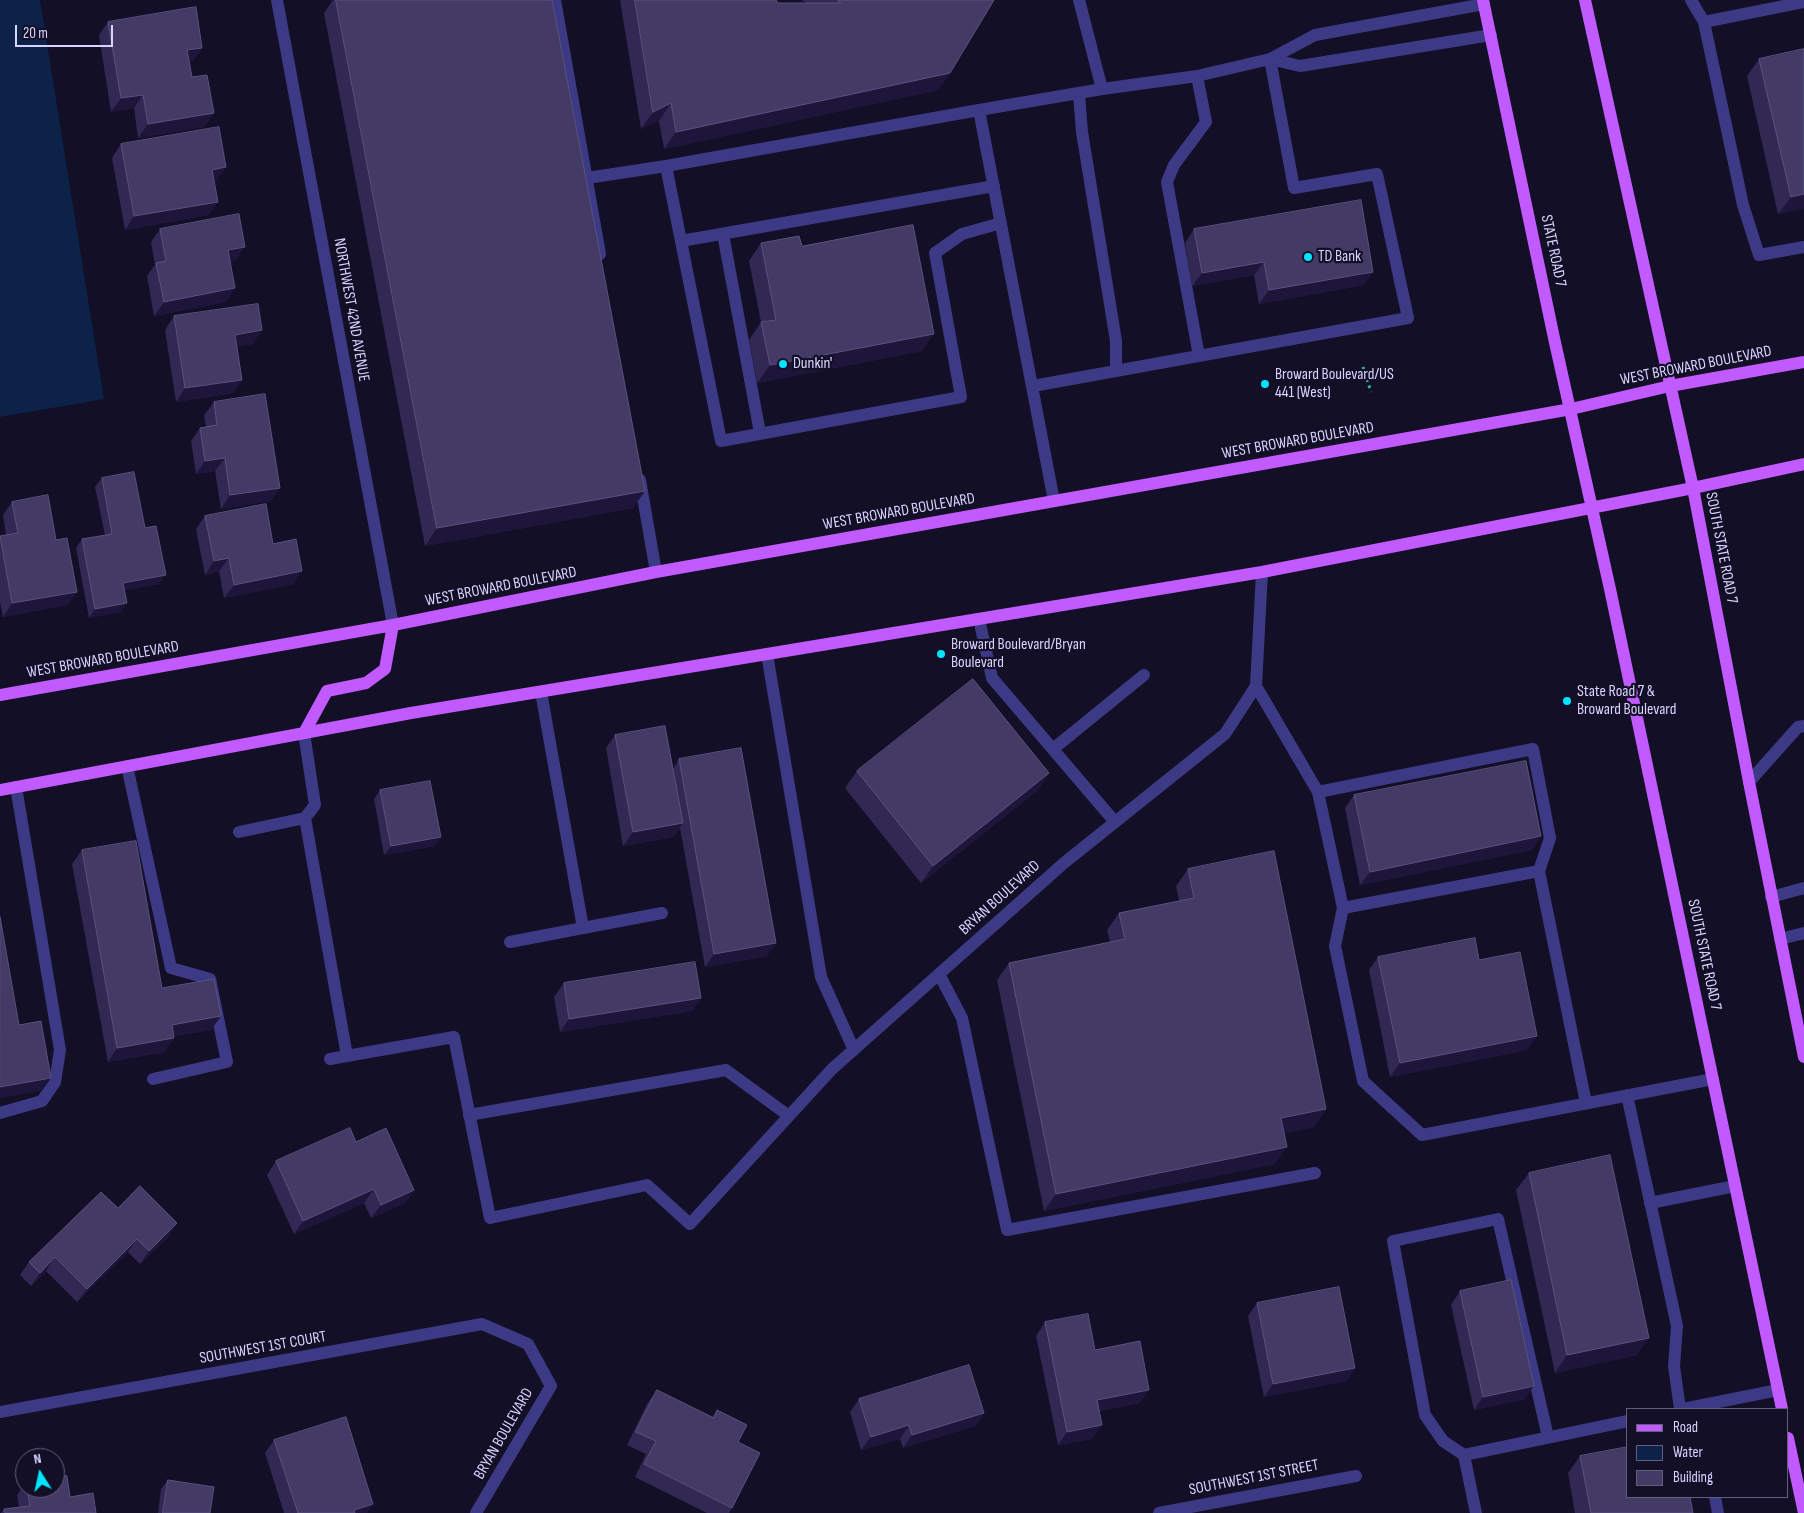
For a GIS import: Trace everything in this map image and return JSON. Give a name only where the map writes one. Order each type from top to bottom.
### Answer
[{"type":"main road","points":[[1585,0],[1693,488]]},
{"type":"main road","name":"STATE ROAD 7","points":[[1484,2],[1554,338],[1592,508]]},
{"type":"main road","name":"WEST BROWARD BOULEVARD","points":[[0,696],[393,625],[656,572],[1571,409],[1670,386],[1804,362]]},
{"type":"main road","points":[[0,790],[304,733],[541,692],[1262,572],[1693,488],[1804,464]]},
{"type":"main road","name":"SOUTH STATE ROAD 7","points":[[1693,488],[1804,1057]]},
{"type":"main road","name":"SOUTH STATE ROAD 7","points":[[1592,508],[1618,624],[1782,1408]]},
{"type":"main road","points":[[304,733],[327,691],[366,683],[385,669],[393,625]]},
{"type":"main road","points":[[1789,1443],[1804,1513]]},
{"type":"street","name":"NORTHWEST 42ND AVENUE","points":[[277,0],[393,625]]},
{"type":"street","points":[[555,0],[602,265]]},
{"type":"street","points":[[1079,0],[1102,89]]},
{"type":"street","points":[[1691,0],[1704,22],[1743,205],[1759,255],[1804,247]]},
{"type":"street","points":[[586,178],[666,166],[1102,89],[1197,76],[1270,59],[1315,34],[1484,2]]},
{"type":"street","points":[[1704,22],[1804,2]]},
{"type":"street","points":[[1270,59],[1300,66],[1490,35]]},
{"type":"street","points":[[1033,386],[1408,318],[1377,174],[1294,188],[1270,59]]},
{"type":"street","points":[[1197,76],[1206,122],[1174,165],[1167,182],[1199,356]]},
{"type":"street","points":[[1079,94],[1082,132],[1116,342],[1116,371]]},
{"type":"street","points":[[979,110],[1054,501]]},
{"type":"street","points":[[666,166],[720,441],[961,397],[935,253],[962,234],[1001,223]]},
{"type":"street","points":[[681,241],[994,186]]},
{"type":"street","points":[[723,234],[760,433]]},
{"type":"street","points":[[637,467],[656,572]]},
{"type":"street","name":"BRYAN BOULEVARD","points":[[469,1115],[490,1218],[647,1185],[690,1224],[832,1070],[1064,863],[1225,734],[1256,686],[1262,572]]},
{"type":"street","points":[[978,619],[992,678],[1115,822]]},
{"type":"street","points":[[767,654],[821,977],[854,1050]]},
{"type":"street","points":[[1053,749],[1144,675]]},
{"type":"street","points":[[1256,686],[1318,792],[1343,908],[1335,946],[1363,1081],[1422,1135],[1713,1079]]},
{"type":"street","points":[[541,692],[584,928]]},
{"type":"street","points":[[1749,782],[1798,728],[1804,726]]},
{"type":"street","points":[[239,832],[305,818],[316,805],[304,733]]},
{"type":"street","points":[[1318,792],[1533,749],[1550,838],[1539,871],[1586,1103]]},
{"type":"street","points":[[127,766],[171,968],[210,979],[227,1062],[153,1079]]},
{"type":"street","points":[[0,1113],[42,1101],[55,1082],[60,1050],[16,787]]},
{"type":"street","points":[[305,818],[347,1056]]},
{"type":"street","points":[[1343,908],[1539,871]]},
{"type":"street","points":[[1772,897],[1804,888]]},
{"type":"street","points":[[510,942],[662,913]]},
{"type":"street","points":[[1780,939],[1804,933]]},
{"type":"street","points":[[939,974],[962,1018],[1007,1230],[1315,1173]]},
{"type":"street","points":[[330,1059],[454,1038],[469,1115],[726,1070],[789,1116]]},
{"type":"street","points":[[1627,1095],[1676,1326],[1674,1366],[1681,1408]]},
{"type":"street","points":[[1650,1203],[1735,1186]]},
{"type":"street","points":[[1476,1513],[1464,1455],[1443,1441],[1425,1415],[1393,1241],[1498,1219],[1548,1438]]},
{"type":"street","name":"SOUTHWEST 1ST COURT","points":[[0,1412],[482,1324],[528,1344]]},
{"type":"street","name":"BRYAN BOULEVARD","points":[[476,1513],[551,1386],[528,1344]]},
{"type":"street","points":[[1686,1408],[1778,1390]]},
{"type":"street","points":[[1464,1455],[1626,1421]]},
{"type":"street","name":"SOUTHWEST 1ST STREET","points":[[1158,1513],[1356,1476]]},
{"type":"street","points":[[1715,1498],[1718,1513]]},
{"type":"path","points":[[1363,367],[1370,392]]},
{"type":"water","points":[[0,0],[40,0],[104,399],[0,417]]},
{"type":"building","points":[[336,0],[552,0],[645,491],[437,528]]},
{"type":"building","points":[[635,0],[776,0],[778,3],[841,3],[837,0],[994,0],[950,73],[676,132],[671,103],[653,112]]},
{"type":"building","points":[[196,7],[202,48],[187,50],[192,77],[207,75],[214,113],[148,124],[143,95],[121,98],[108,22]]},
{"type":"building","points":[[1804,49],[1804,194],[1791,197],[1759,59]]},
{"type":"building","points":[[219,127],[226,167],[212,170],[218,202],[134,216],[121,144]]},
{"type":"building","points":[[1361,200],[1373,272],[1269,290],[1264,262],[1202,273],[1194,229]]},
{"type":"building","points":[[239,214],[245,247],[228,250],[235,288],[164,302],[156,263],[166,261],[160,229]]},
{"type":"building","points":[[913,225],[934,334],[770,365],[761,322],[776,320],[761,243],[799,236],[802,246]]},
{"type":"building","points":[[258,304],[262,330],[235,335],[242,380],[185,388],[174,316]]},
{"type":"building","points":[[265,394],[280,488],[230,495],[225,458],[205,461],[200,428],[217,425],[214,402]]},
{"type":"building","points":[[134,472],[145,528],[156,526],[166,575],[123,583],[127,603],[95,609],[82,539],[112,534],[102,478]]},
{"type":"building","points":[[48,495],[56,540],[67,538],[77,592],[12,603],[0,536],[18,533],[12,502]]},
{"type":"building","points":[[266,504],[273,544],[296,539],[302,571],[234,585],[229,558],[214,561],[205,516]]},
{"type":"building","points":[[973,679],[1049,773],[933,866],[857,771]]},
{"type":"building","points":[[665,726],[683,823],[633,832],[615,735]]},
{"type":"building","points":[[741,748],[776,943],[714,954],[679,759]]},
{"type":"building","points":[[1526,761],[1541,836],[1370,872],[1354,795]]},
{"type":"building","points":[[430,781],[441,837],[391,846],[380,790]]},
{"type":"building","points":[[136,841],[162,988],[214,979],[221,1016],[172,1025],[174,1038],[117,1048],[82,850]]},
{"type":"building","points":[[1274,851],[1326,1109],[1281,1118],[1287,1147],[1056,1194],[1009,963],[1125,939],[1119,913],[1194,898],[1188,869]]},
{"type":"building","points":[[0,917],[19,1025],[41,1021],[51,1078],[0,1087]]},
{"type":"building","points":[[1475,938],[1479,960],[1520,952],[1537,1036],[1400,1063],[1378,957]]},
{"type":"building","points":[[695,962],[701,998],[569,1019],[564,983]]},
{"type":"building","points":[[350,1128],[356,1142],[386,1128],[414,1190],[381,1205],[374,1189],[303,1221],[276,1161]]},
{"type":"building","points":[[1610,1155],[1649,1338],[1567,1355],[1529,1173]]},
{"type":"building","points":[[140,1186],[177,1223],[149,1251],[137,1239],[87,1289],[55,1257],[40,1273],[29,1262],[101,1192],[118,1208]]},
{"type":"building","points":[[1511,1280],[1534,1386],[1483,1397],[1460,1291]]},
{"type":"building","points":[[1339,1287],[1355,1368],[1273,1384],[1257,1303]]},
{"type":"building","points":[[1088,1314],[1095,1350],[1140,1341],[1149,1390],[1097,1400],[1102,1425],[1067,1432],[1045,1322]]},
{"type":"building","points":[[969,1365],[984,1413],[912,1435],[909,1425],[871,1437],[859,1399]]},
{"type":"building","points":[[657,1390],[714,1418],[717,1410],[747,1425],[738,1442],[760,1453],[732,1508],[644,1464],[656,1441],[636,1432]]},
{"type":"building","points":[[346,1417],[373,1504],[354,1510],[355,1513],[298,1513],[274,1440]]},
{"type":"building","points":[[1626,1447],[1626,1498],[1690,1498],[1693,1513],[1591,1513],[1580,1456]]},
{"type":"building","points":[[65,1476],[67,1476],[70,1497],[93,1493],[96,1513],[5,1513],[4,1509],[30,1506],[29,1498],[65,1498]]},
{"type":"building","points":[[168,1480],[214,1487],[210,1513],[163,1513]]},
{"type":"place","name":"TD Bank","points":[[1308,257]]},
{"type":"place","name":"Dunkin'","points":[[783,364]]},
{"type":"place","name":"Broward Boulevard/US 441 (West)","points":[[1265,384]]},
{"type":"place","name":"Broward Boulevard/Bryan Boulevard","points":[[941,654]]},
{"type":"place","name":"State Road 7 & Broward Boulevard","points":[[1567,701]]}]
